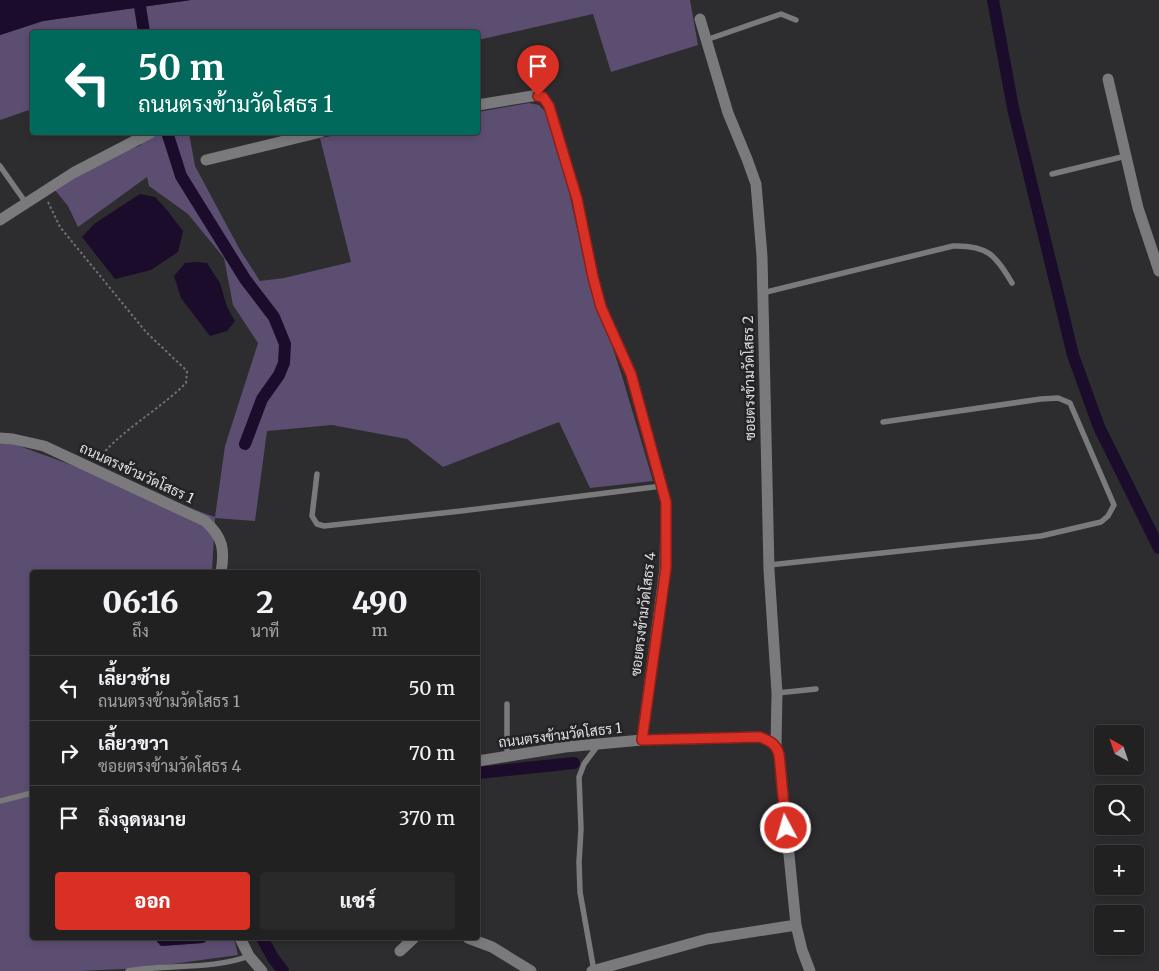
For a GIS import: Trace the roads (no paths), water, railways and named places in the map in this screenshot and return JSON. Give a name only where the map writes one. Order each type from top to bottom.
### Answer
[{"type":"street","name":"ซอยตรงข้ามวัดโสธร 2","points":[[700,19],[728,113],[756,184],[762,256],[769,565],[777,692],[776,746]]},
{"type":"street","points":[[1108,78],[1138,208],[1159,271]]},
{"type":"street","name":"ซอยตรงข้ามวัดโสธร 4","points":[[480,105],[538,96],[543,97],[549,106],[577,199],[601,307],[631,374],[662,486],[666,502],[666,568],[642,740]]},
{"type":"street","points":[[0,220],[73,173],[146,135]]},
{"type":"street","points":[[206,160],[309,135]]},
{"type":"street","name":"ถนนตรงข้ามวัดโสธร 1","points":[[0,438],[44,446],[205,521],[213,528],[222,546],[224,555],[221,570]]},
{"type":"street","name":"ถนนตรงข้ามวัดโสธร 1","points":[[480,761],[565,747],[642,740],[760,737],[776,746]]},
{"type":"street","points":[[776,746],[779,754],[796,925],[810,971]]},
{"type":"street","points":[[593,971],[707,939],[796,925]]},
{"type":"street","points":[[241,940],[249,956],[262,971]]},
{"type":"street","points":[[400,951],[412,940]]},
{"type":"street","points":[[473,940],[492,947],[531,971]]},
{"type":"lane","points":[[706,40],[781,14],[796,20]]},
{"type":"lane","points":[[1052,174],[1126,156]]},
{"type":"lane","points":[[0,166],[26,203]]},
{"type":"lane","points":[[762,293],[953,246],[971,245],[989,252],[1001,263],[1012,283]]},
{"type":"lane","points":[[769,565],[1041,536],[1101,522],[1108,516],[1114,505],[1070,403],[1058,398],[883,422]]},
{"type":"lane","points":[[317,474],[312,516],[317,524],[324,526],[461,512],[662,486]]},
{"type":"lane","points":[[777,692],[816,689]]},
{"type":"lane","points":[[506,756],[507,704]]},
{"type":"lane","points":[[593,971],[580,892],[581,829],[579,777],[584,764],[599,744]]},
{"type":"lane","points":[[0,801],[30,794]]},
{"type":"lane","points":[[128,971],[143,968],[234,962],[249,956]]},
{"type":"waterway","points":[[139,0],[144,30]]},
{"type":"waterway","points":[[993,0],[1013,108],[1073,355],[1099,427],[1159,548]]},
{"type":"waterway","points":[[168,135],[181,176],[245,279],[274,317],[285,344],[284,363],[279,375],[262,399],[245,444]]},
{"type":"waterway","points":[[480,773],[574,763]]},
{"type":"waterway","points":[[263,940],[283,971]]}]
